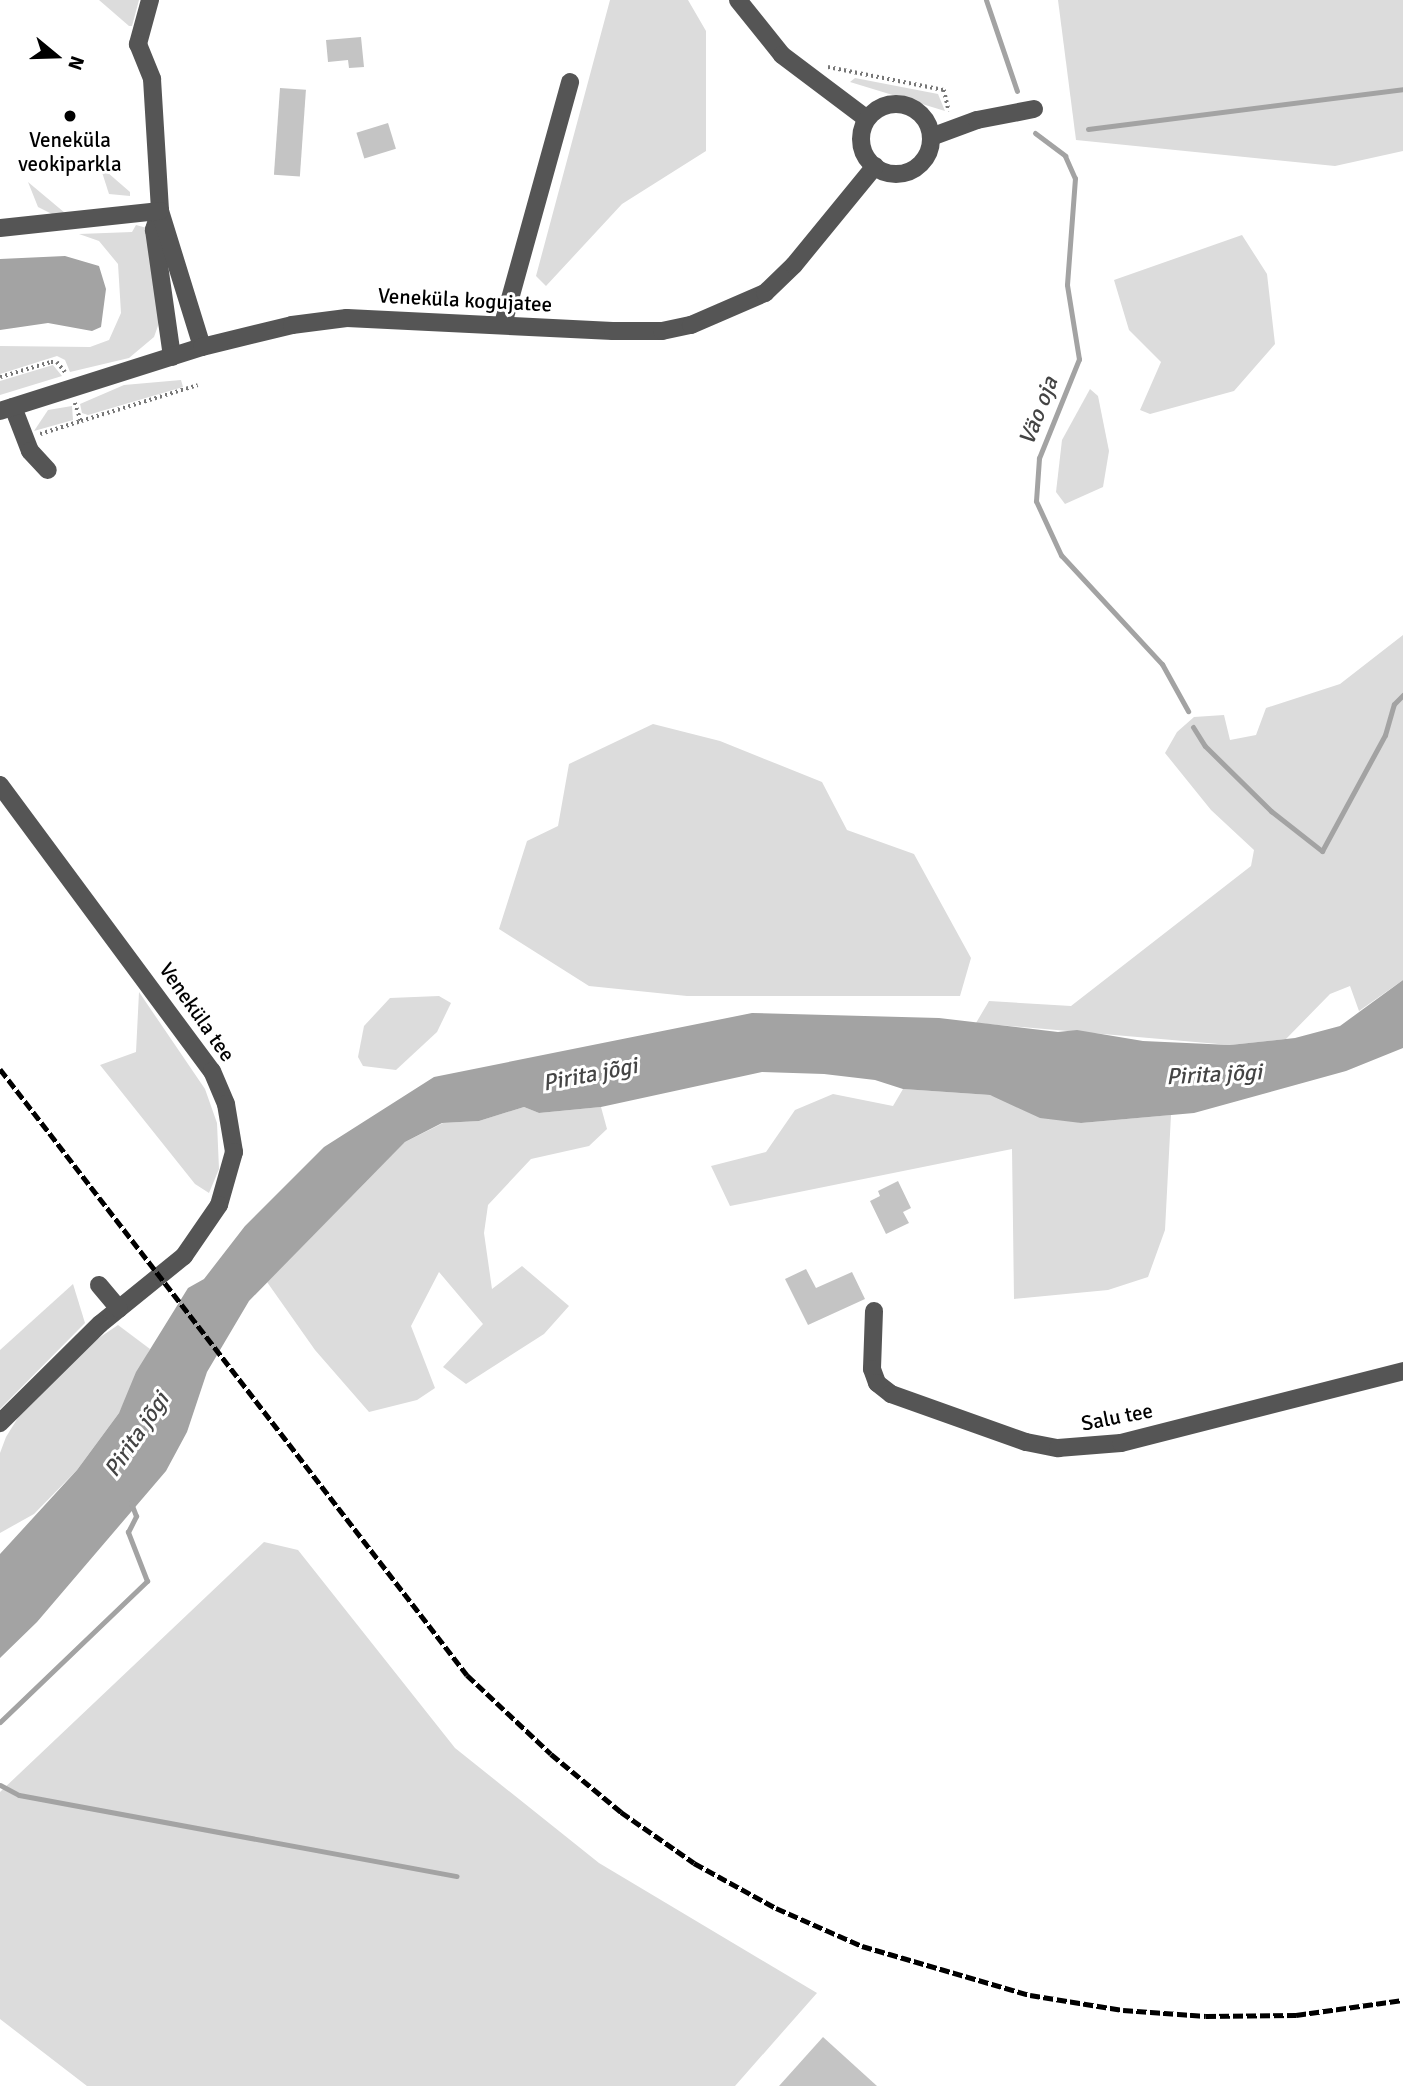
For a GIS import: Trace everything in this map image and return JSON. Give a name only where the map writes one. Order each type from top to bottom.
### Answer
[{"type":"street","points":[[150,0],[138,44],[152,79],[160,211],[201,347]]},
{"type":"street","points":[[738,0],[782,55],[867,119]]},
{"type":"street","points":[[503,324],[570,82]]},
{"type":"street","points":[[906,105],[924,117],[931,138],[925,159],[917,167],[896,174],[875,166],[863,149],[867,119],[884,106],[906,105]]},
{"type":"street","points":[[931,138],[977,120],[1034,109]]},
{"type":"street","name":"Veneküla kogujatee","points":[[7,409],[201,347],[292,325],[347,318],[662,331],[719,316],[765,293],[794,265],[875,166]]},
{"type":"street","points":[[0,228],[160,211]]},
{"type":"street","points":[[160,211],[154,238],[172,357]]},
{"type":"street","points":[[7,409],[48,470]]},
{"type":"street","name":"Veneküla tee","points":[[0,785],[192,1040],[212,1070],[233,1128],[230,1177],[204,1232],[168,1271],[52,1367],[0,1423]]},
{"type":"street","points":[[99,1285],[119,1309]]},
{"type":"street","name":"Salu tee","points":[[874,1311],[872,1369],[877,1383],[891,1394],[1026,1442],[1059,1448],[1121,1443],[1403,1371]]},
{"type":"path","points":[[820,64],[944,90],[949,111]]},
{"type":"path","points":[[25,438],[81,421]]},
{"type":"shaded area","points":[[99,0],[139,0],[132,26],[129,26]]},
{"type":"shaded area","points":[[610,0],[688,0],[706,31],[706,151],[622,204],[546,286],[536,276]]},
{"type":"shaded area","points":[[1058,0],[1403,0],[1403,151],[1335,166],[1076,140]]},
{"type":"shaded area","points":[[855,78],[938,94],[945,111],[850,82]]},
{"type":"shaded area","points":[[100,166],[130,192],[130,196],[109,194]]},
{"type":"shaded area","points":[[28,182],[65,213],[54,215],[38,207]]},
{"type":"shaded area","points":[[136,225],[147,228],[160,320],[154,337],[129,358],[70,372],[65,360],[57,356],[0,374],[0,346],[90,347],[109,340],[121,313],[118,264],[99,241],[79,234],[132,232]]},
{"type":"shaded area","points":[[1242,235],[1267,274],[1275,344],[1234,391],[1150,414],[1140,410],[1161,362],[1129,330],[1114,280]]},
{"type":"shaded area","points":[[53,365],[62,376],[0,395],[0,381]]},
{"type":"shaded area","points":[[181,380],[183,387],[88,415],[82,413],[80,404],[124,385]]},
{"type":"shaded area","points":[[1090,389],[1098,396],[1109,451],[1103,487],[1065,504],[1056,492],[1062,440]]},
{"type":"shaded area","points":[[72,406],[73,420],[34,431],[48,410]]},
{"type":"shaded area","points":[[1403,635],[1403,980],[1359,1011],[1350,986],[1330,994],[1286,1039],[1230,1045],[976,1023],[989,1001],[1071,1006],[1251,866],[1254,850],[1211,810],[1165,753],[1177,732],[1194,717],[1224,715],[1230,740],[1256,735],[1266,708],[1340,684]]},
{"type":"shaded area","points":[[653,724],[720,741],[822,782],[847,830],[914,854],[971,958],[960,996],[687,996],[589,986],[499,929],[527,841],[558,826],[569,764]]},
{"type":"shaded area","points":[[139,992],[205,1089],[217,1123],[219,1169],[209,1193],[195,1184],[100,1065],[136,1052]]},
{"type":"shaded area","points":[[439,996],[451,1003],[437,1032],[396,1070],[363,1066],[358,1057],[364,1026],[390,998]]},
{"type":"shaded area","points":[[903,1089],[990,1095],[1081,1123],[1171,1115],[1165,1230],[1148,1277],[1108,1290],[1014,1299],[1012,1149],[730,1206],[711,1166],[766,1152],[795,1110],[833,1094],[893,1106]]},
{"type":"shaded area","points":[[524,1107],[539,1113],[601,1107],[607,1129],[589,1146],[531,1159],[488,1205],[484,1233],[492,1289],[522,1266],[569,1306],[544,1334],[466,1384],[443,1367],[483,1324],[439,1272],[411,1326],[435,1388],[417,1400],[369,1412],[315,1350],[267,1282],[405,1142],[443,1123],[479,1121]]},
{"type":"shaded area","points":[[73,1284],[85,1323],[0,1409],[0,1350]]},
{"type":"shaded area","points":[[118,1325],[150,1349],[119,1413],[77,1470],[34,1514],[0,1533],[0,1453],[6,1437],[19,1416],[90,1344]]},
{"type":"shaded area","points":[[264,1542],[298,1550],[455,1748],[599,1863],[817,1993],[735,2086],[87,2086],[0,2019],[0,1792]]},
{"type":"water","points":[[65,256],[99,266],[106,289],[101,327],[92,331],[48,323],[0,330],[0,259]]},
{"type":"water","name":"Pirita jõgi","points":[[1403,980],[1403,1048],[1346,1071],[1194,1113],[1081,1123],[1040,1118],[990,1095],[903,1089],[875,1080],[824,1074],[762,1072],[601,1107],[539,1113],[524,1107],[479,1121],[442,1123],[405,1142],[249,1301],[207,1372],[187,1432],[166,1471],[37,1622],[0,1658],[0,1554],[77,1470],[119,1413],[136,1372],[188,1288],[204,1279],[245,1226],[324,1147],[434,1077],[752,1013],[939,1018],[1058,1032],[1077,1030],[1143,1041],[1230,1045],[1295,1038],[1340,1026]]},
{"type":"building","points":[[361,37],[364,67],[349,68],[348,60],[328,62],[326,40]]},
{"type":"building","points":[[280,88],[306,90],[300,177],[274,175]]},
{"type":"building","points":[[388,123],[396,149],[364,158],[356,133]]},
{"type":"building","points":[[898,1181],[911,1208],[903,1212],[909,1223],[886,1234],[870,1201],[880,1196],[878,1191]]},
{"type":"building","points":[[806,1269],[816,1288],[852,1272],[865,1299],[808,1325],[785,1279]]},
{"type":"building","points":[[823,2037],[877,2086],[779,2086]]},
{"type":"waterway","name":"Väo oja","points":[[986,0],[1017,91]]},
{"type":"waterway","points":[[1088,129],[1403,89]]},
{"type":"waterway","name":"Väo oja","points":[[1035,133],[1065,156],[1075,178],[1067,285],[1079,359],[1039,458],[1036,501],[1061,555],[1162,664],[1188,711]]},
{"type":"waterway","name":"Väo oja","points":[[1193,727],[1205,746],[1271,811],[1322,851],[1385,735],[1394,704],[1403,695]]},
{"type":"waterway","points":[[0,1722],[147,1581],[128,1532],[136,1516],[131,1503]]},
{"type":"waterway","points":[[0,1785],[19,1795],[457,1876]]},
{"type":"railway","points":[[0,1069],[467,1675],[551,1754],[621,1812],[694,1863],[776,1908],[862,1946],[1030,1995],[1123,2010],[1206,2016],[1296,2015],[1403,2000]]},
{"type":"place","name":"Veneküla veokiparkla","points":[[70,116]]}]
